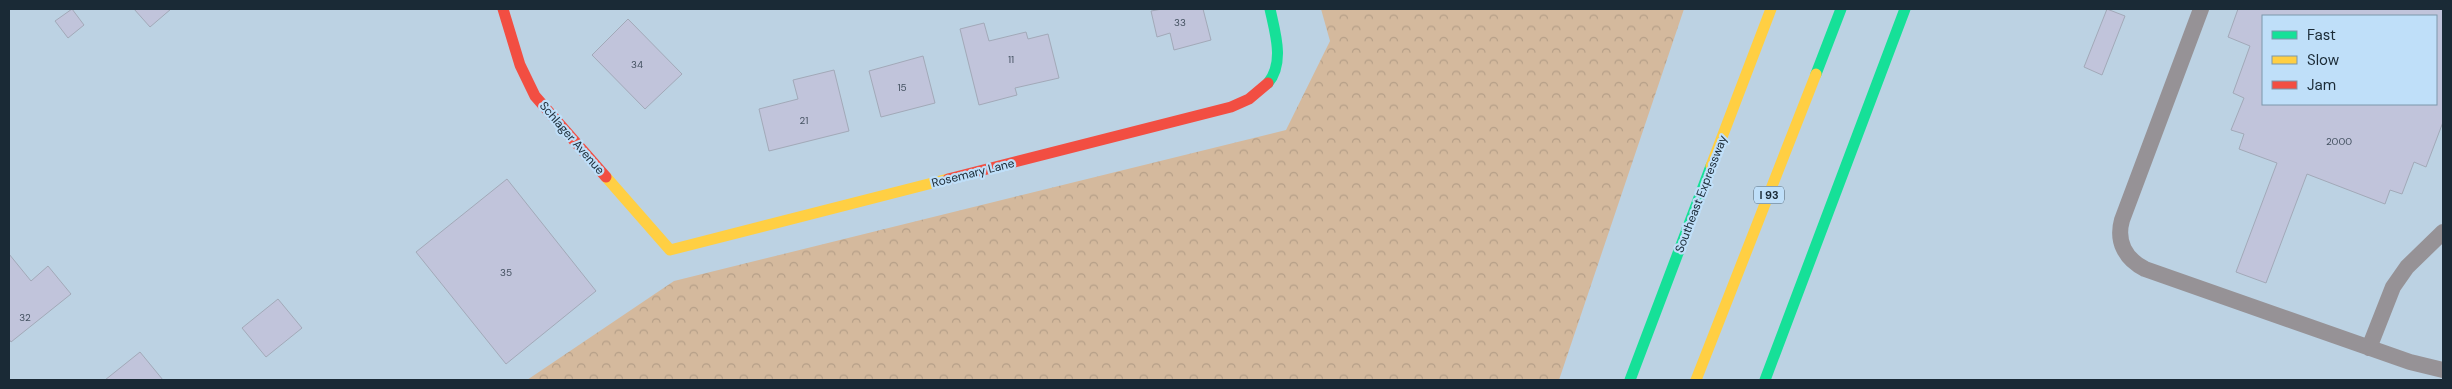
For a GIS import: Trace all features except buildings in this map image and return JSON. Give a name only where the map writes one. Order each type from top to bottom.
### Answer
[{"type":"main road","name":"Schlager Avenue","points":[[503,9],[518,62],[525,80],[535,96],[670,250]]},
{"type":"main road","name":"Rosemary Lane","points":[[670,250],[1231,107],[1248,101],[1260,93],[1268,82],[1278,56],[1278,43],[1270,9]]},
{"type":"main road","name":"Southeast Expressway","points":[[1630,380],[1772,9]]},
{"type":"main road","name":"I 93","points":[[1696,380],[1841,9]]},
{"type":"main road","points":[[1765,380],[1905,9]]},
{"type":"main road","name":"I 93","points":[[1696,380],[1774,148]]},
{"type":"lane","points":[[2201,9],[2122,220],[2120,234],[2123,249],[2132,261],[2145,269],[2425,368],[2443,370]]},
{"type":"lane","points":[[2369,348],[2393,287],[2407,267],[2443,232]]},
{"type":"green space","points":[[1321,9],[1684,9],[1559,380],[527,380],[674,281],[1286,130],[1330,41]]},
{"type":"traffic: fast","points":[[1268,83],[1273,75],[1277,57],[1276,37],[1270,9]]},
{"type":"traffic: fast","points":[[1816,74],[1841,9]]},
{"type":"traffic: fast","points":[[1765,380],[1905,9]]},
{"type":"traffic: fast","points":[[1630,380],[1711,166]]},
{"type":"traffic: slow","points":[[1711,166],[1771,9]]},
{"type":"traffic: slow","points":[[1696,380],[1816,74]]},
{"type":"traffic: slow","points":[[606,177],[670,250],[948,179]]},
{"type":"traffic: jam","points":[[503,9],[520,65],[535,96],[606,177]]},
{"type":"traffic: jam","points":[[948,179],[1231,107],[1249,99],[1268,83]]}]
